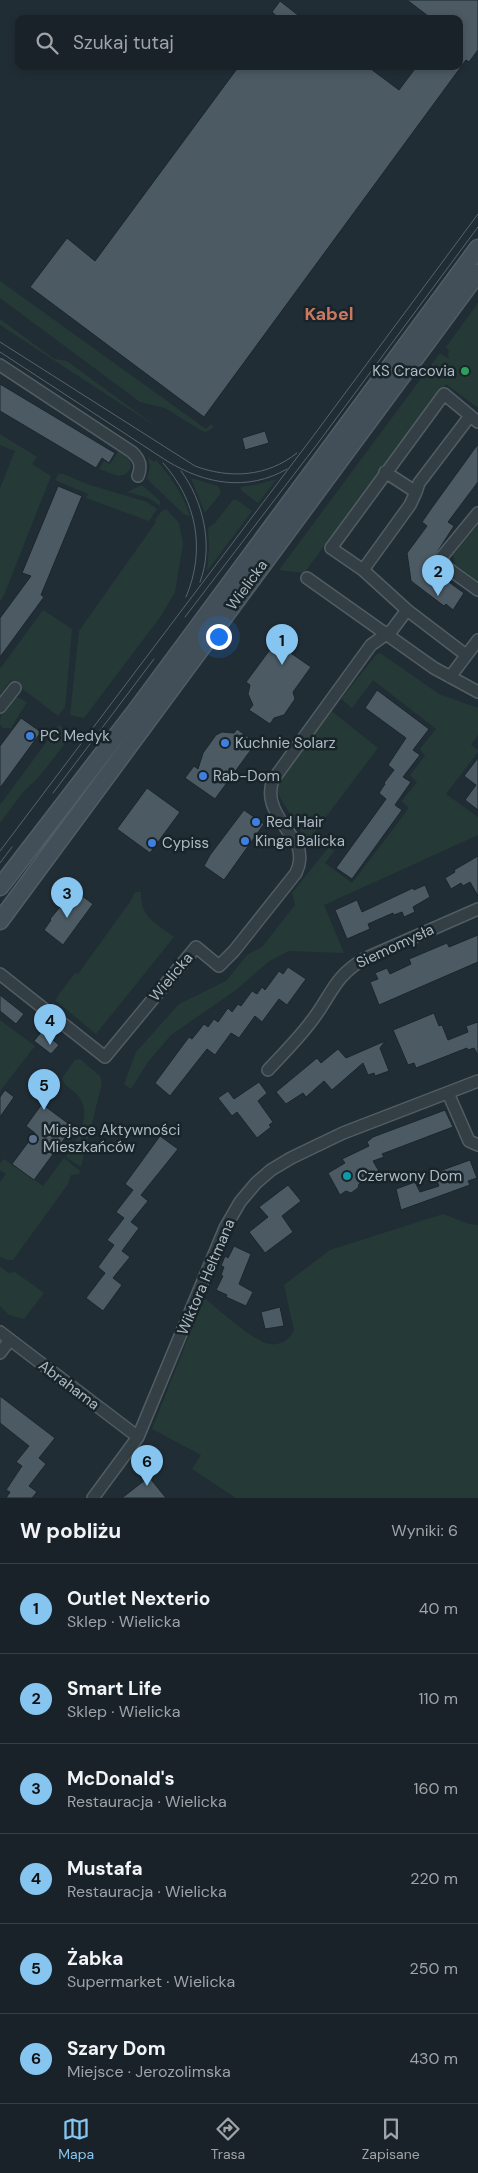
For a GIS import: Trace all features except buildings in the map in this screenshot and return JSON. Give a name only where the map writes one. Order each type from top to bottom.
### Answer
[{"type":"main road","name":"Wielicka","points":[[0,887],[137,709],[478,248]]},
{"type":"main road","name":"Wielicka","points":[[0,921],[478,273]]},
{"type":"street","points":[[0,366],[132,452],[140,463],[141,470],[138,476]]},
{"type":"street","points":[[363,570],[410,505],[419,483],[474,419],[444,394],[331,548],[363,570],[407,610],[466,655]]},
{"type":"street","points":[[385,472],[416,492]]},
{"type":"street","points":[[478,513],[441,558],[446,567],[478,590]]},
{"type":"street","points":[[307,578],[386,636],[450,677],[478,692]]},
{"type":"street","name":"Wielicka","points":[[0,974],[105,1056],[196,947],[219,966],[234,951],[296,873],[300,865],[298,846],[272,805],[270,795],[273,780],[371,645],[386,636],[407,610]]},
{"type":"street","points":[[450,677],[478,640]]},
{"type":"street","points":[[0,707],[15,688]]},
{"type":"street","name":"Siemomysła","points":[[268,1070],[311,1023],[337,980],[350,967],[364,958],[478,908]]},
{"type":"street","name":"Wiktora Heltmana","points":[[93,1498],[138,1437],[225,1228],[240,1202],[256,1184],[271,1170],[316,1144],[478,1081]]},
{"type":"street","points":[[448,1093],[469,1141],[478,1144]]},
{"type":"street","name":"Abrahama","points":[[0,1332],[138,1437]]},
{"type":"street","points":[[0,1353],[10,1340]]},
{"type":"green space","points":[[0,281],[206,429],[211,424],[214,427],[206,432],[202,431],[165,408],[140,402],[0,298]]},
{"type":"green space","points":[[478,303],[478,408],[446,384],[304,573],[279,570],[440,353],[449,359],[449,351],[446,347]]},
{"type":"green space","points":[[0,319],[54,359],[67,361],[158,428],[0,325]]},
{"type":"green space","points":[[0,434],[37,457],[32,464],[51,476],[0,601],[0,488],[15,451],[0,445]]},
{"type":"green space","points":[[119,450],[130,459],[131,468],[126,474],[118,476],[99,469],[104,461],[110,464]]},
{"type":"green space","points":[[148,457],[154,462],[156,460],[172,479],[184,500],[190,516],[185,515],[147,479],[150,467]]},
{"type":"green space","points":[[59,474],[147,502],[157,509],[149,521],[86,498],[88,494],[55,480]]},
{"type":"green space","points":[[191,478],[218,486],[220,490],[220,494],[205,513]]},
{"type":"green space","points":[[277,479],[258,503],[241,490],[241,487]]},
{"type":"green space","points":[[142,485],[160,501],[160,506],[149,498],[127,492]]},
{"type":"green space","points":[[233,500],[237,500],[252,511],[207,571],[208,528],[215,523]]},
{"type":"green space","points":[[166,509],[179,523],[183,544],[175,592],[161,616],[84,718],[70,715],[79,631],[156,522],[155,520]]},
{"type":"green space","points":[[478,525],[478,581],[455,564],[453,555]]},
{"type":"green space","points":[[43,610],[72,629],[65,707],[58,716],[11,680],[0,695],[0,669]]},
{"type":"green space","points":[[380,653],[439,694],[478,708],[478,735],[471,745],[478,752],[446,794],[478,817],[478,835],[324,905],[344,953],[289,951],[268,962],[236,990],[171,1035],[148,1062],[131,1089],[124,1084],[136,1052],[179,1004],[226,981],[247,955],[262,947],[295,905],[292,893],[329,847],[334,851],[325,863],[352,883],[409,808],[402,801],[417,782],[410,775],[425,756],[420,749],[436,729],[373,680],[352,708],[341,699],[376,655]]},
{"type":"green space","points":[[17,697],[27,702],[11,728],[3,728],[0,725],[4,708],[9,701]]},
{"type":"green space","points":[[329,709],[378,748],[307,842],[275,789]]},
{"type":"green space","points":[[59,725],[62,727],[66,742],[39,777],[23,792],[0,823],[0,805]]},
{"type":"green space","points":[[135,892],[141,892],[143,908],[150,919],[174,937],[96,1034],[56,1001],[57,997],[75,973],[78,974],[130,902]]},
{"type":"green space","points":[[0,1020],[35,1046],[0,1091]]},
{"type":"green space","points":[[80,1059],[100,1076],[102,1083],[81,1167],[66,1157],[81,1129],[84,1113],[83,1105],[78,1095],[65,1084],[62,1078],[75,1060]]},
{"type":"green space","points":[[64,1158],[80,1171],[79,1174],[71,1175],[68,1184],[13,1260],[0,1257],[0,1182],[6,1174],[0,1170],[0,1164],[4,1159],[43,1186]]},
{"type":"green space","points":[[443,1214],[469,1224],[478,1225],[478,1498],[236,1498],[192,1469],[201,1455],[152,1429],[204,1298],[262,1342],[269,1344],[281,1343],[290,1337],[294,1330],[284,1285],[330,1250]]},
{"type":"green space","points":[[0,1266],[8,1273],[15,1272],[44,1293],[24,1319],[9,1315],[0,1306]]},
{"type":"tram line","points":[[0,851],[478,214]]},
{"type":"tram line","points":[[185,617],[318,443],[478,227]]},
{"type":"tram line","points":[[0,342],[195,466],[221,473],[248,473],[273,467],[297,453]]},
{"type":"tram line","points":[[0,352],[181,469],[211,480],[241,483],[257,481],[287,469]]},
{"type":"tram line","points":[[163,463],[184,493],[195,527],[196,562],[186,597]]},
{"type":"tram line","points":[[181,471],[195,496],[204,524],[206,554],[200,582]]},
{"type":"tram line","points":[[53,793],[154,659]]},
{"type":"tram line","points":[[0,863],[12,847]]},
{"type":"place","name":"KS Cracovia","points":[[465,371]]},
{"type":"place","name":"Smart Life","points":[[438,596]]},
{"type":"place","name":"Outlet Nexterio","points":[[282,665]]},
{"type":"place","name":"PC Medyk","points":[[30,736]]},
{"type":"place","name":"Kuchnie Solarz","points":[[225,743]]},
{"type":"place","name":"Rab-Dom","points":[[203,776]]},
{"type":"place","name":"Red Hair","points":[[256,822]]},
{"type":"place","name":"Kinga Balicka","points":[[245,841]]},
{"type":"place","name":"Cypiss","points":[[152,843]]},
{"type":"place","name":"McDonald's","points":[[67,918]]},
{"type":"place","name":"Mustafa","points":[[50,1045]]},
{"type":"place","name":"Żabka","points":[[44,1110]]},
{"type":"place","name":"Miejsce Aktywności Mieszkańców","points":[[33,1139]]},
{"type":"place","name":"Czerwony Dom","points":[[347,1176]]},
{"type":"place","name":"Szary Dom","points":[[147,1486]]},
{"type":"district","name":"Kabel","points":[[329,314]]}]
